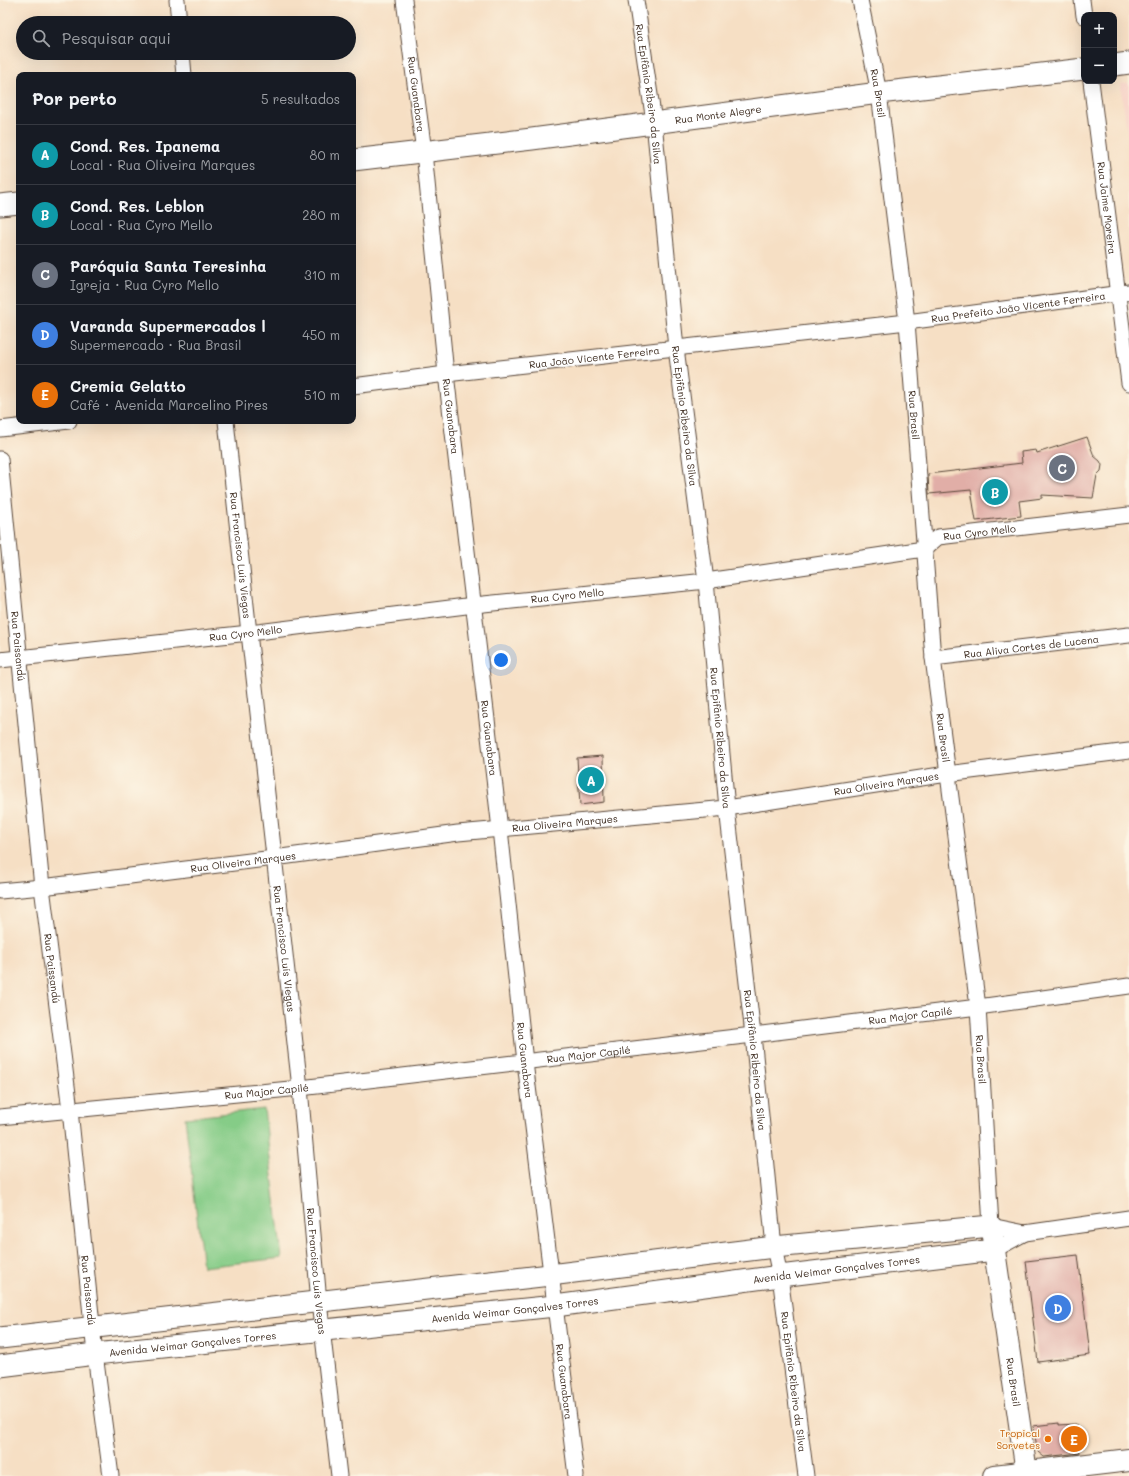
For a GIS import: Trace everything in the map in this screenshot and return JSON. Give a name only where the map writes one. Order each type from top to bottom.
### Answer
[{"type":"main road","points":[[1117,65],[1129,64]]},
{"type":"main road","name":"Rua Monte Alegre","points":[[356,160],[532,139],[879,93],[1081,69]]},
{"type":"main road","points":[[0,205],[16,203]]},
{"type":"main road","name":"Avenida Weimar Gonçalves Torres","points":[[0,1338],[550,1275],[774,1247],[991,1226]]},
{"type":"main road","name":"Rua Brasil","points":[[991,1226],[1027,1474]]},
{"type":"main road","name":"Avenida Weimar Gonçalves Torres","points":[[0,1366],[95,1354],[555,1306],[780,1276],[994,1250]]},
{"type":"main road","points":[[994,1476],[1027,1474],[1129,1460]]},
{"type":"street","points":[[178,0],[179,16]]},
{"type":"street","name":"Rua Guanabara","points":[[404,0],[424,152],[446,374],[500,828],[525,1062],[550,1275],[576,1476]]},
{"type":"street","name":"Rua Epifânio Ribeiro da Silva","points":[[636,0],[654,122],[676,348],[706,580],[727,808],[753,1035],[774,1247],[780,1276],[806,1476]]},
{"type":"street","name":"Rua Brasil","points":[[860,0],[879,93],[907,322],[933,658],[978,1007],[991,1226]]},
{"type":"street","points":[[1082,0],[1084,12]]},
{"type":"street","points":[[183,60],[184,72]]},
{"type":"street","name":"Rua Jaime Moreira","points":[[1091,84],[1123,293],[1129,382]]},
{"type":"street","name":"Rua Prefeito João Vicente Ferreira","points":[[907,322],[1123,293]]},
{"type":"street","name":"Rua João Vicente Ferreira","points":[[356,386],[446,374],[907,322]]},
{"type":"street","points":[[0,429],[43,424]]},
{"type":"street","name":"Rua Francisco Luís Viegas","points":[[226,424],[248,633],[300,1088],[319,1302],[339,1476]]},
{"type":"street","name":"Rua Paissandú","points":[[0,460],[42,887],[70,1110],[92,1328],[111,1476]]},
{"type":"street","name":"Rua Cyro Mello","points":[[0,660],[248,633],[474,605],[706,580],[924,550],[938,537],[1129,515]]},
{"type":"street","name":"Rua Aliva Cortes de Lucena","points":[[933,658],[1129,635]]},
{"type":"street","name":"Rua Oliveira Marques","points":[[0,891],[274,858],[500,828],[727,808],[947,774],[1129,751]]},
{"type":"street","name":"Rua Major Capilé","points":[[0,1117],[300,1088],[525,1062],[978,1007],[1129,986]]},
{"type":"street","name":"Avenida Weimar Gonçalves Torres","points":[[991,1226],[1025,1233],[1129,1218]]},
{"type":"street","name":"Avenida Weimar Gonçalves Torres","points":[[994,1250],[1025,1233]]},
{"type":"shaded area","points":[[1129,83],[1129,143],[1120,84]]},
{"type":"green space","points":[[264,1109],[282,1258],[203,1267],[185,1118]]},
{"type":"building","points":[[1087,437],[1094,456],[1102,465],[1101,471],[1097,475],[1093,498],[1042,495],[1042,498],[1019,501],[1021,516],[976,521],[971,490],[929,494],[928,474],[1022,463],[1021,452],[1036,450],[1037,453]]},
{"type":"building","points":[[603,756],[604,802],[580,805],[577,758]]},
{"type":"building","points":[[1078,1255],[1090,1355],[1038,1362],[1026,1261]]},
{"type":"building","name":"Tropical Sorvetes","points":[[1059,1423],[1059,1425],[1076,1424],[1080,1453],[1044,1457],[1038,1452],[1033,1426]]},
{"type":"place","name":"Paróquia Santa Teresinha","points":[[1062,468]]},
{"type":"place","name":"Cond. Res. Leblon","points":[[995,492]]},
{"type":"place","name":"Cond. Res. Ipanema","points":[[591,780]]},
{"type":"place","name":"Varanda Supermercados l","points":[[1058,1308]]},
{"type":"place","name":"Tropical Sorvetes","points":[[1048,1439]]},
{"type":"place","name":"Cremia Gelatto","points":[[1074,1439]]}]
